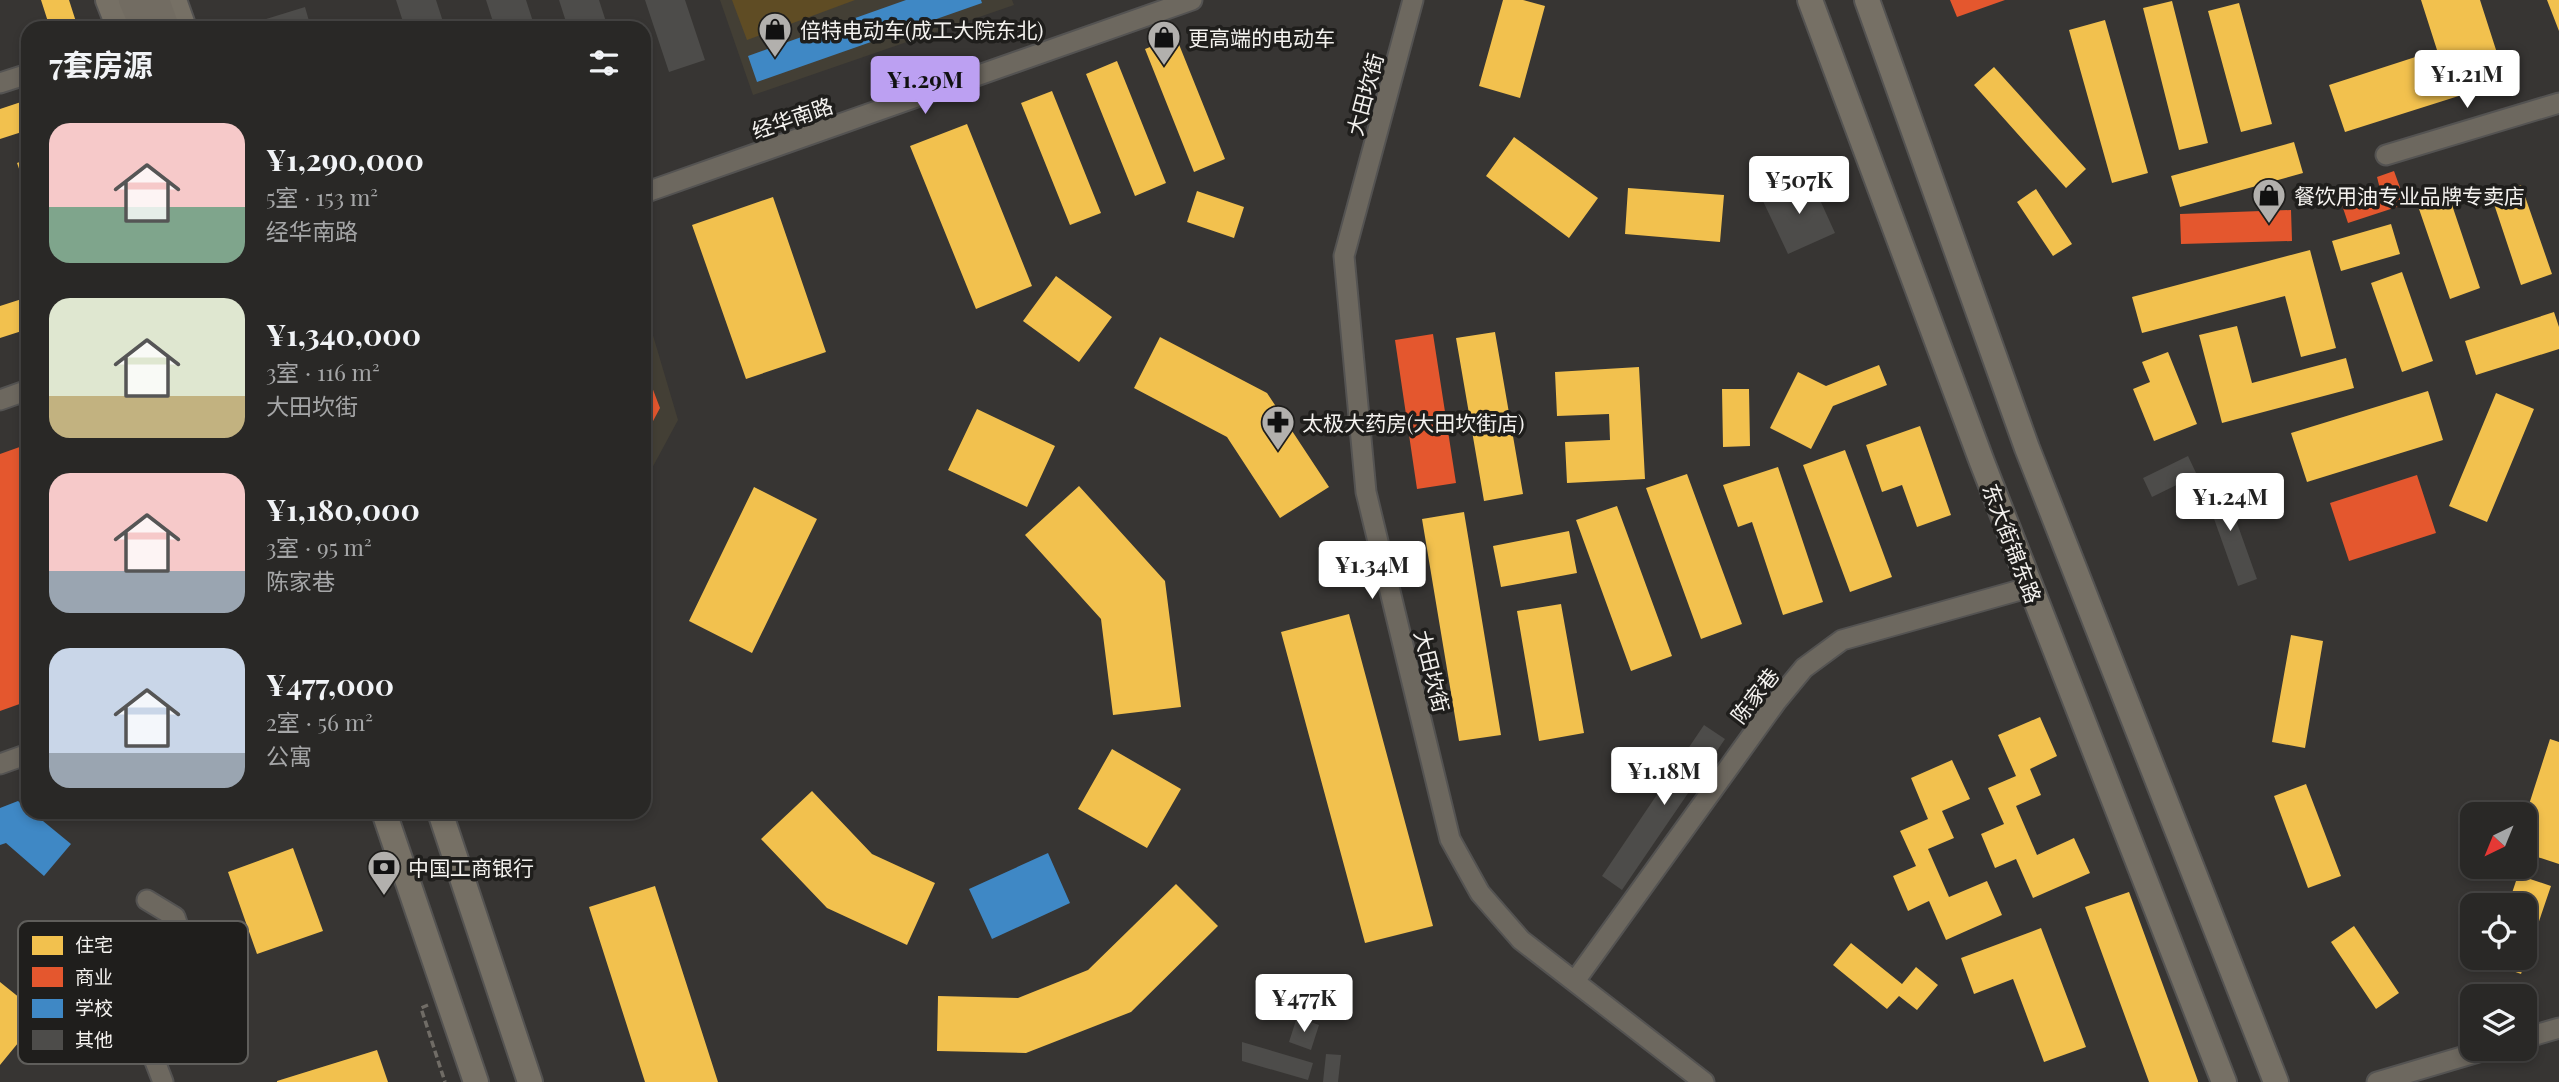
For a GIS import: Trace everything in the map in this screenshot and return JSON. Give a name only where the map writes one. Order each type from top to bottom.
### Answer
[{"type":"highway","points":[[135,0],[143,21]]},
{"type":"highway","points":[[155,0],[162,21]]},
{"type":"main road","points":[[108,0],[116,21]]},
{"type":"main road","points":[[174,0],[182,21]]},
{"type":"main road","name":"东大街锦东路","points":[[1810,0],[2031,587],[2224,1082]]},
{"type":"main road","points":[[1867,0],[2027,448],[2276,1082]]},
{"type":"main road","points":[[386,819],[476,1082]]},
{"type":"main road","points":[[442,819],[530,1082]]},
{"type":"street","name":"经华南路","points":[[651,191],[1192,0]]},
{"type":"street","name":"大田坎街","points":[[1413,0],[1344,256],[1366,492],[1450,839],[1480,893],[1521,940],[1704,1082]]},
{"type":"street","points":[[0,83],[21,76]]},
{"type":"street","points":[[2386,155],[2559,103]]},
{"type":"street","points":[[0,400],[21,392]]},
{"type":"street","name":"陈家巷","points":[[1575,981],[1776,702],[1804,668],[1842,640],[2031,587]]},
{"type":"street","points":[[0,764],[21,756]]},
{"type":"street","points":[[148,900],[175,917],[176,921]]},
{"type":"street","points":[[2537,1034],[2559,1028]]},
{"type":"street","points":[[2377,1082],[2460,1057]]},
{"type":"street","points":[[156,1064],[163,1082]]},
{"type":"path","points":[[421,1008],[445,1082]]},
{"type":"shaded area","points":[[720,0],[1012,0],[1014,5],[753,95]]},
{"type":"shaded area","points":[[732,0],[855,0],[747,40]]},
{"type":"shaded area","points":[[651,329],[678,420],[651,470]]},
{"type":"building: 住宅","points":[[41,0],[69,0],[76,21],[48,21]]},
{"type":"building: 住宅","points":[[1503,0],[1523,0],[1545,6],[1520,98],[1479,86]]},
{"type":"building: 住宅","points":[[2421,0],[2480,0],[2506,81],[2345,132],[2329,85],[2437,50]]},
{"type":"building: 住宅","points":[[2547,0],[2559,0],[2559,31]]},
{"type":"building: 住宅","points":[[2172,1],[2208,143],[2179,150],[2143,8]]},
{"type":"building: 住宅","points":[[2239,3],[2272,124],[2241,132],[2208,11]]},
{"type":"building: 住宅","points":[[2105,20],[2148,173],[2112,183],[2069,30]]},
{"type":"building: 住宅","points":[[1176,37],[1225,159],[1194,172],[1145,49]]},
{"type":"building: 住宅","points":[[1117,61],[1166,183],[1135,196],[1086,74]]},
{"type":"building: 住宅","points":[[1994,67],[2086,169],[2066,188],[1974,85]]},
{"type":"building: 住宅","points":[[1052,91],[1101,213],[1070,225],[1021,103]]},
{"type":"building: 住宅","points":[[21,102],[21,132],[0,139],[0,109]]},
{"type":"building: 住宅","points":[[967,124],[1032,286],[976,309],[910,146]]},
{"type":"building: 住宅","points":[[1514,137],[1598,198],[1569,238],[1486,176]]},
{"type":"building: 住宅","points":[[2294,142],[2303,173],[2180,207],[2171,176]]},
{"type":"building: 住宅","points":[[2521,185],[2552,274],[2521,285],[2491,195]]},
{"type":"building: 住宅","points":[[1628,188],[1724,195],[1720,242],[1625,234]]},
{"type":"building: 住宅","points":[[2036,189],[2072,244],[2053,256],[2017,202]]},
{"type":"building: 住宅","points":[[1197,191],[1244,207],[1234,238],[1187,222]]},
{"type":"building: 住宅","points":[[773,197],[826,352],[746,379],[692,225]]},
{"type":"building: 住宅","points":[[2450,199],[2480,288],[2450,299],[2419,209]]},
{"type":"building: 住宅","points":[[2391,224],[2400,254],[2341,271],[2332,241]]},
{"type":"building: 住宅","points":[[2310,250],[2336,348],[2301,357],[2285,296],[2142,333],[2132,297]]},
{"type":"building: 住宅","points":[[2402,272],[2433,361],[2402,372],[2371,283]]},
{"type":"building: 住宅","points":[[1056,276],[1112,317],[1079,362],[1023,321]]},
{"type":"building: 住宅","points":[[21,299],[21,331],[0,338],[0,306]]},
{"type":"building: 住宅","points":[[2554,312],[2559,327],[2559,349],[2476,375],[2465,341]]},
{"type":"building: 住宅","points":[[2237,326],[2252,383],[2346,358],[2354,388],[2222,423],[2199,335]]},
{"type":"building: 住宅","points":[[1495,332],[1523,494],[1484,501],[1456,338]]},
{"type":"building: 住宅","points":[[1160,337],[1267,393],[1329,487],[1280,518],[1227,437],[1134,388]]},
{"type":"building: 住宅","points":[[2168,352],[2197,424],[2154,441],[2133,389],[2150,382],[2142,362]]},
{"type":"building: 住宅","points":[[1879,365],[1887,385],[1833,406],[1811,449],[1770,428],[1798,372],[1826,386]]},
{"type":"building: 住宅","points":[[1639,367],[1645,479],[1567,483],[1565,442],[1610,440],[1609,414],[1557,416],[1555,372]]},
{"type":"building: 住宅","points":[[1722,389],[1749,389],[1750,446],[1723,447]]},
{"type":"building: 住宅","points":[[2428,391],[2443,440],[2307,482],[2291,433]]},
{"type":"building: 住宅","points":[[2496,393],[2534,409],[2487,522],[2449,506]]},
{"type":"building: 住宅","points":[[977,409],[1055,446],[1027,507],[948,470]]},
{"type":"building: 住宅","points":[[1920,426],[1951,515],[1917,527],[1902,485],[1882,492],[1866,445]]},
{"type":"building: 住宅","points":[[1845,450],[1892,577],[1850,592],[1803,465]]},
{"type":"building: 住宅","points":[[1778,467],[1823,602],[1783,615],[1752,522],[1738,527],[1723,485]]},
{"type":"building: 住宅","points":[[1687,474],[1742,624],[1701,639],[1646,488]]},
{"type":"building: 住宅","points":[[1079,486],[1165,581],[1181,707],[1113,715],[1101,619],[1025,535]]},
{"type":"building: 住宅","points":[[754,487],[817,519],[752,653],[689,621]]},
{"type":"building: 住宅","points":[[1617,506],[1672,656],[1631,671],[1576,520]]},
{"type":"building: 住宅","points":[[1464,512],[1501,735],[1459,741],[1422,519]]},
{"type":"building: 住宅","points":[[1569,531],[1577,573],[1501,587],[1493,546]]},
{"type":"building: 住宅","points":[[1561,604],[1584,733],[1539,741],[1517,611]]},
{"type":"building: 住宅","points":[[1349,614],[1433,926],[1365,943],[1281,632]]},
{"type":"building: 住宅","points":[[2291,635],[2323,641],[2305,748],[2272,742]]},
{"type":"building: 住宅","points":[[2040,717],[2057,756],[2030,769],[2041,795],[2016,806],[2037,855],[2074,838],[2090,873],[2033,898],[2016,859],[1995,868],[1981,834],[2004,824],[1988,788],[2016,776],[1998,735]]},
{"type":"building: 住宅","points":[[2550,739],[2559,742],[2559,864],[2538,857],[2538,802],[2530,802]]},
{"type":"building: 住宅","points":[[1112,749],[1181,789],[1147,848],[1078,809]]},
{"type":"building: 住宅","points":[[1952,760],[1970,799],[1942,811],[1954,838],[1928,849],[1949,897],[1987,881],[2002,915],[1946,940],[1929,901],[1908,911],[1893,876],[1916,866],[1900,831],[1928,819],[1911,778]]},
{"type":"building: 住宅","points":[[2306,784],[2341,876],[2308,888],[2274,796]]},
{"type":"building: 住宅","points":[[812,791],[872,854],[935,883],[907,945],[827,908],[761,839]]},
{"type":"building: 住宅","points":[[293,848],[323,931],[257,954],[248,921],[245,921],[228,872]]},
{"type":"building: 住宅","points":[[2517,879],[2530,879],[2551,886],[2537,927],[2537,893],[2512,893]]},
{"type":"building: 住宅","points":[[1176,884],[1218,926],[1131,1012],[1026,1053],[937,1051],[938,996],[1018,998],[1088,970]]},
{"type":"building: 住宅","points":[[655,886],[718,1082],[645,1082],[589,907]]},
{"type":"building: 住宅","points":[[2129,892],[2198,1082],[2149,1082],[2085,907]]},
{"type":"building: 住宅","points":[[2354,926],[2399,993],[2376,1009],[2331,942]]},
{"type":"building: 住宅","points":[[2041,928],[2086,1047],[2044,1062],[2013,979],[1974,994],[1961,958]]},
{"type":"building: 住宅","points":[[1851,943],[1902,984],[1916,967],[1938,985],[1917,1010],[1899,996],[1887,1009],[1833,965]]},
{"type":"building: 住宅","points":[[0,982],[18,996],[18,1043],[0,1065]]},
{"type":"building: 住宅","points":[[377,1050],[388,1082],[277,1082],[277,1081]]},
{"type":"building: 商业","points":[[1950,0],[2005,0],[1957,17]]},
{"type":"building: 商业","points":[[2394,171],[2406,204],[2348,223],[2341,202],[2380,189],[2377,177]]},
{"type":"building: 商业","points":[[2291,210],[2292,241],[2181,244],[2180,214]]},
{"type":"building: 商业","points":[[1433,334],[1456,483],[1417,489],[1395,340]]},
{"type":"building: 商业","points":[[651,384],[660,408],[651,425]]},
{"type":"building: 商业","points":[[21,446],[21,704],[0,711],[0,454]]},
{"type":"building: 商业","points":[[2417,475],[2436,533],[2349,561],[2330,503]]},
{"type":"building: 学校","points":[[906,0],[981,0],[982,3],[757,82],[748,56]]},
{"type":"building: 学校","points":[[18,801],[21,803],[21,819],[41,819],[71,844],[44,876],[6,843],[0,845],[0,808]]},
{"type":"building: 学校","points":[[1048,853],[1070,903],[992,939],[969,889]]},
{"type":"building: 其他","points":[[396,0],[436,0],[443,21],[403,21]]},
{"type":"building: 其他","points":[[486,0],[526,0],[533,21],[493,21]]},
{"type":"building: 其他","points":[[559,0],[599,0],[606,21],[566,21]]},
{"type":"building: 其他","points":[[645,0],[685,0],[705,60],[669,72]]},
{"type":"building: 其他","points":[[305,7],[309,21],[260,21]]},
{"type":"building: 其他","points":[[1810,178],[1835,233],[1788,254],[1762,199]]},
{"type":"building: 其他","points":[[2188,456],[2197,475],[2152,497],[2143,478]]},
{"type":"building: 其他","points":[[2222,481],[2257,579],[2238,586],[2203,488]]},
{"type":"building: 其他","points":[[1704,725],[1725,739],[1622,890],[1602,876]]},
{"type":"building: 其他","points":[[1297,1017],[1319,1025],[1311,1050],[1289,1042]]},
{"type":"building: 其他","points":[[1242,1042],[1313,1063],[1308,1080],[1242,1061]]},
{"type":"building: 其他","points":[[1326,1054],[1341,1055],[1338,1082],[1323,1082]]},
{"type":"place","name":"倍特电动车(成工大院东北)","points":[[775,59]]},
{"type":"place","name":"更高端的电动车","points":[[1164,67]]},
{"type":"place","name":"餐饮用油专业品牌专卖店","points":[[2269,225]]},
{"type":"place","name":"太极大药房(大田坎街店)","points":[[1278,452]]},
{"type":"place","name":"中国工商银行","points":[[384,897]]}]
